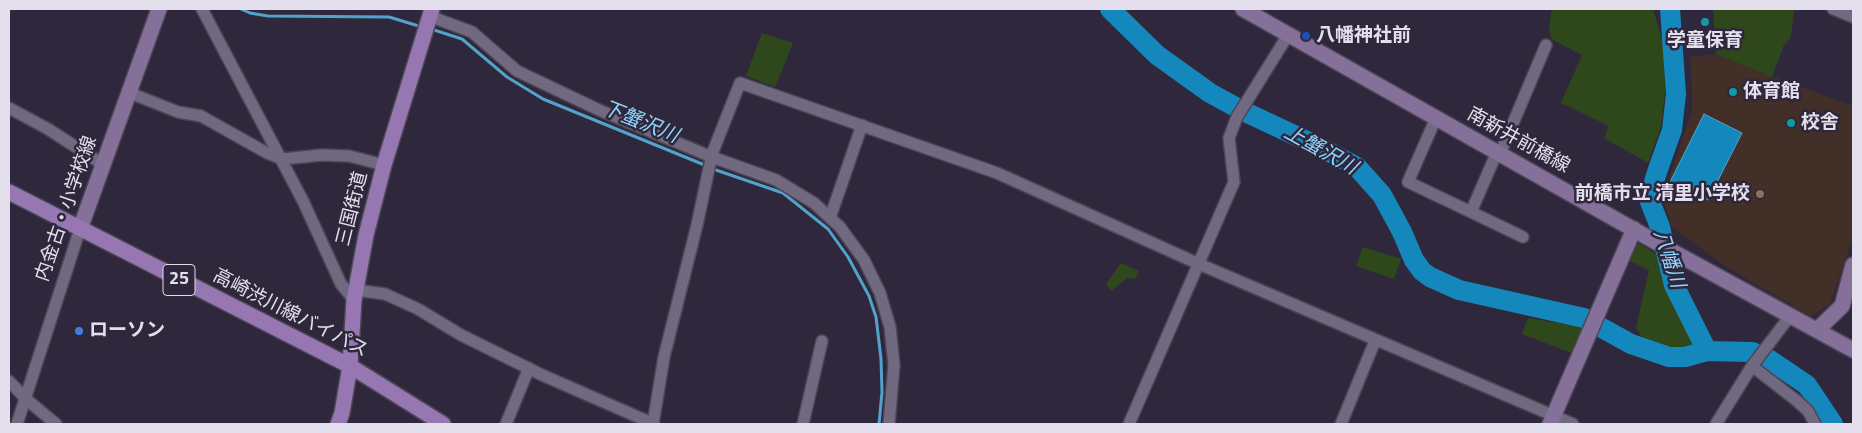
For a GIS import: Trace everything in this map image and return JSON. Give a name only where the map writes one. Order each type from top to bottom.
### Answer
[{"type":"main road","name":"内金古・小学校線","points":[[80,229],[130,93],[158,9]]},
{"type":"main road","name":"南新井前橋線","points":[[1243,9],[1676,254],[1853,350]]},
{"type":"main road","name":"三国街道","points":[[338,424],[342,413],[350,366],[355,295],[366,235],[384,165],[430,13]]},
{"type":"main road","name":"高崎渋川線バイパス","points":[[9,192],[350,366],[443,424]]},
{"type":"main road","points":[[1552,420],[1590,331],[1641,233]]},
{"type":"main road","points":[[1817,330],[1847,307],[1853,265]]},
{"type":"street","points":[[202,9],[282,159],[340,284],[355,295],[385,294],[418,309],[461,335],[542,375],[653,424],[664,357],[712,158],[740,82],[997,173],[1552,420],[1573,424]]},
{"type":"street","points":[[1833,9],[1853,17]]},
{"type":"street","points":[[430,13],[472,32],[516,71],[598,110],[712,158],[776,180],[814,204],[830,218],[840,227],[864,260],[880,293],[890,327],[894,364],[890,424]]},
{"type":"street","points":[[1129,424],[1234,182],[1229,138],[1237,117],[1288,35]]},
{"type":"street","points":[[1472,212],[1546,45]]},
{"type":"street","points":[[130,93],[178,112],[201,116],[267,154],[282,159],[322,155],[349,156],[384,165]]},
{"type":"street","points":[[9,108],[104,165]]},
{"type":"street","points":[[1436,118],[1408,182],[1523,237]]},
{"type":"street","points":[[830,218],[862,125]]},
{"type":"street","name":"内金古・小学校線","points":[[17,424],[80,229]]},
{"type":"street","points":[[1716,424],[1754,364],[1790,316]]},
{"type":"street","points":[[1341,424],[1375,340]]},
{"type":"street","points":[[803,424],[822,342]]},
{"type":"street","points":[[1754,364],[1797,400],[1808,412],[1815,424]]},
{"type":"street","points":[[506,424],[529,368]]},
{"type":"street","points":[[9,381],[26,399],[56,424]]},
{"type":"shaded area","name":"前橋市立 清里小学校","points":[[1716,54],[1853,106],[1853,238],[1830,304],[1811,316],[1723,265],[1672,227],[1665,206],[1667,183],[1692,111],[1691,57]]},
{"type":"green space","points":[[1552,9],[1653,9],[1664,46],[1665,94],[1661,127],[1648,163],[1604,138],[1609,126],[1561,103],[1582,55],[1551,39],[1549,28]]},
{"type":"green space","points":[[1713,9],[1794,9],[1791,37],[1784,45],[1772,77],[1716,54]]},
{"type":"green space","points":[[762,33],[793,43],[775,87],[746,76]]},
{"type":"green space","points":[[1638,243],[1659,256],[1667,283],[1699,347],[1674,352],[1648,346],[1636,328],[1649,270],[1630,261]]},
{"type":"green space","points":[[1363,247],[1401,259],[1394,279],[1356,266]]},
{"type":"green space","points":[[1121,263],[1139,271],[1135,279],[1127,278],[1111,291],[1106,284]]},
{"type":"green space","points":[[1528,318],[1577,326],[1585,330],[1574,354],[1522,334]]},
{"type":"water","points":[[1704,114],[1742,133],[1708,200],[1670,182]]},
{"type":"waterway","name":"下蟹沢川","points":[[241,9],[250,13],[268,16],[389,17],[422,27]]},
{"type":"waterway","name":"上蟹沢川","points":[[1110,9],[1157,55],[1210,93],[1357,167],[1382,195],[1402,232],[1414,260],[1422,271],[1430,277],[1459,290],[1584,318],[1631,344],[1669,357],[1685,357],[1707,351],[1752,352],[1770,360],[1807,385],[1833,424]]},
{"type":"waterway","name":"八幡川","points":[[1670,9],[1676,94],[1672,130],[1649,199],[1660,227],[1674,285],[1707,351]]},
{"type":"waterway","name":"下蟹沢川","points":[[431,29],[462,39],[507,77],[543,99],[707,166]]},
{"type":"waterway","name":"下蟹沢川","points":[[713,169],[783,193],[828,229],[848,257],[869,296],[876,317],[881,359],[882,392],[879,424]]},
{"type":"place","name":"学童保育","points":[[1705,22]]},
{"type":"place","name":"八幡神社前","points":[[1306,36]]},
{"type":"place","name":"体育館","points":[[1733,92]]},
{"type":"place","name":"校舎","points":[[1791,123]]},
{"type":"place","name":"前橋市立 清里小学校","points":[[1760,194]]},
{"type":"place","name":"ローソン","points":[[79,331]]}]
